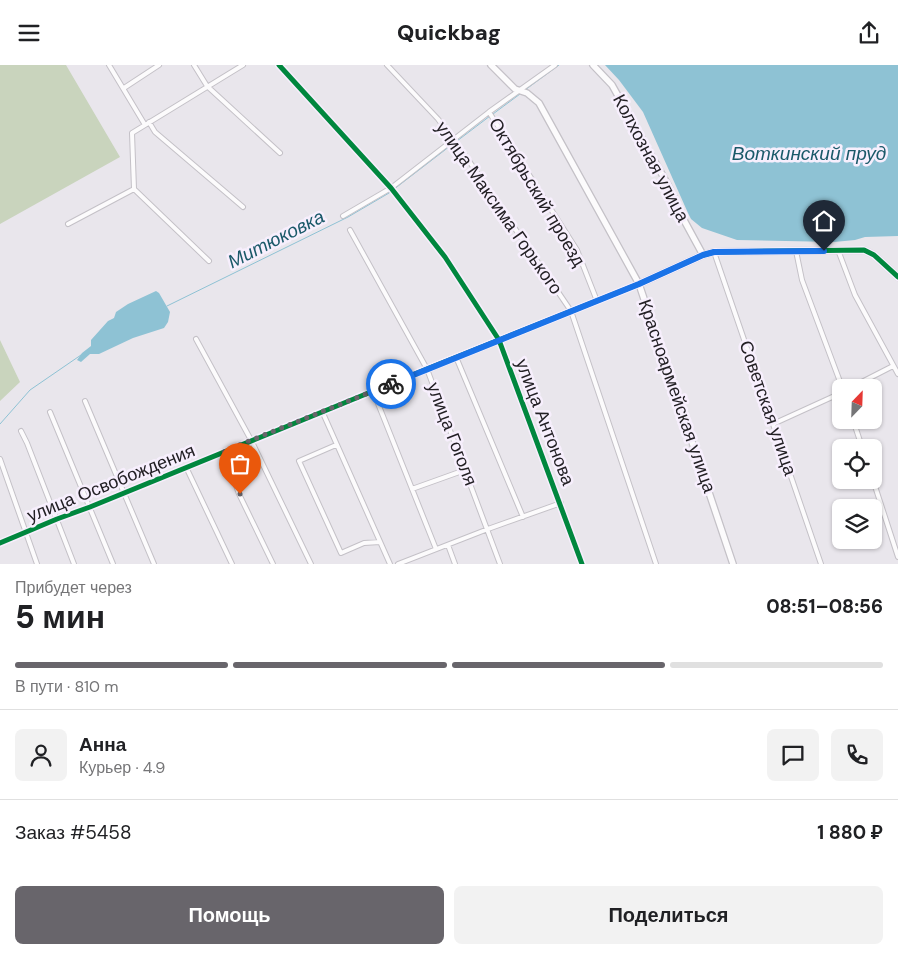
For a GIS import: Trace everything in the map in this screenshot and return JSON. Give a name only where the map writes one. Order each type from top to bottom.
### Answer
[{"type":"street","points":[[109,65],[147,123],[155,132],[243,207]]},
{"type":"street","points":[[144,65],[148,71]]},
{"type":"street","points":[[124,88],[159,65]]},
{"type":"street","points":[[194,65],[207,86],[280,153]]},
{"type":"street","points":[[209,261],[134,189],[132,133],[243,65]]},
{"type":"street","name":"улица Антонова","points":[[279,65],[393,189],[445,257],[499,340],[561,503],[582,564]]},
{"type":"street","name":"улица Максима Горького","points":[[386,65],[438,119],[571,311],[656,564]]},
{"type":"street","name":"Красноармейская улица","points":[[491,65],[510,85],[533,97],[539,103],[639,284],[733,564]]},
{"type":"street","points":[[343,216],[393,189],[455,142],[489,112],[555,65]]},
{"type":"street","name":"Колхозная улица","points":[[593,65],[612,85],[668,185],[684,222],[703,255]]},
{"type":"street","name":"Октябрьский проезд","points":[[489,112],[577,251],[597,301]]},
{"type":"street","points":[[68,224],[134,189]]},
{"type":"street","name":"улица Гоголя","points":[[350,230],[427,369],[500,564]]},
{"type":"street","points":[[838,250],[854,295],[898,374]]},
{"type":"street","name":"улица Освобождения","points":[[0,543],[639,284],[703,255],[714,252],[864,250],[869,251],[898,277]]},
{"type":"street","points":[[796,251],[802,280],[839,379]]},
{"type":"street","name":"Советская улица","points":[[714,252],[820,564]]},
{"type":"street","points":[[196,339],[251,440],[311,564]]},
{"type":"street","points":[[456,357],[523,517]]},
{"type":"street","points":[[868,379],[893,366]]},
{"type":"street","points":[[372,391],[436,549]]},
{"type":"street","points":[[773,424],[832,397]]},
{"type":"street","points":[[86,401],[154,564]]},
{"type":"street","points":[[322,411],[390,564]]},
{"type":"street","points":[[50,412],[113,564]]},
{"type":"street","points":[[21,431],[28,443],[74,564]]},
{"type":"street","points":[[336,445],[299,461],[341,553],[364,543],[380,542]]},
{"type":"street","points":[[224,451],[240,494],[273,564]]},
{"type":"street","points":[[0,459],[38,564]]},
{"type":"street","points":[[186,467],[232,564]]},
{"type":"street","points":[[412,489],[465,470]]},
{"type":"street","points":[[876,489],[898,557]]},
{"type":"street","points":[[398,564],[561,503]]},
{"type":"street","points":[[448,545],[455,564]]},
{"type":"green space","points":[[0,65],[66,65],[120,157],[0,224]]},
{"type":"green space","points":[[0,340],[20,382],[0,401]]},
{"type":"water","name":"Воткинский пруд","points":[[605,65],[898,65],[898,236],[865,237],[834,242],[737,240],[702,228],[691,219],[643,112]]},
{"type":"water","points":[[156,291],[170,312],[168,322],[164,328],[133,338],[99,354],[90,354],[81,362],[77,360],[91,346],[91,340],[108,321],[114,318],[116,312],[128,304]]},
{"type":"waterway","name":"Митюковка","points":[[525,90],[559,65]]},
{"type":"waterway","name":"Митюковка","points":[[493,114],[520,94]]},
{"type":"waterway","name":"Митюковка","points":[[457,141],[490,116]]},
{"type":"waterway","name":"Митюковка","points":[[167,306],[348,217],[389,193],[454,143]]},
{"type":"waterway","name":"Митюковка","points":[[0,424],[30,390],[81,355]]},
{"type":"cycle path","points":[[279,65],[391,188],[445,257],[499,340],[582,564]]},
{"type":"cycle path","points":[[0,543],[639,284],[703,255],[714,252],[864,250],[874,255],[898,277]]},
{"type":"way so far","points":[[240,494],[224,451],[391,384]]},
{"type":"route","points":[[391,384],[639,284],[703,255],[714,252],[824,251]]}]
